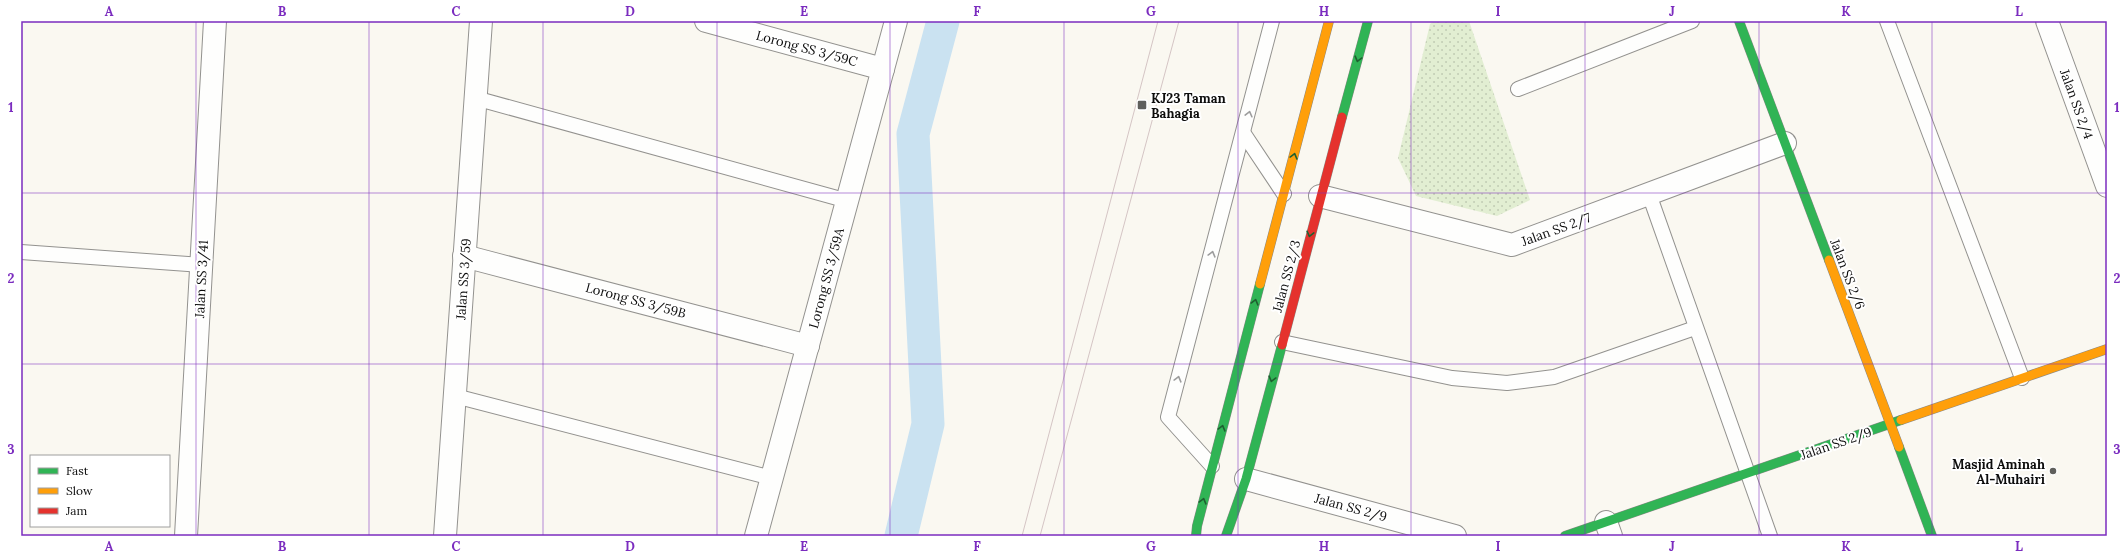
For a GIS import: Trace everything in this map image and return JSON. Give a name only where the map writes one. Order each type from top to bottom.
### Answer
[{"type":"street","name":"Jalan SS 3/41","points":[[186,536],[215,21]]},
{"type":"street","name":"Jalan SS 3/59","points":[[445,536],[481,21]]},
{"type":"street","name":"Lorong SS 3/59C","points":[[706,21],[883,69]]},
{"type":"street","name":"Lorong SS 3/59A","points":[[756,536],[896,21]]},
{"type":"street","name":"Jalan SS 2/3","points":[[1196,536],[1196,526],[1329,21]]},
{"type":"street","name":"Jalan SS 2/3","points":[[1226,536],[1246,479],[1320,196],[1368,21]]},
{"type":"street","name":"Jalan SS 2/6","points":[[1739,21],[1932,536]]},
{"type":"street","name":"Jalan SS 2/4","points":[[2047,21],[2107,186]]},
{"type":"street","name":"Jalan SS 2/7","points":[[1320,196],[1512,246],[1784,143]]},
{"type":"street","name":"Lorong SS 3/59B","points":[[464,256],[808,346]]},
{"type":"street","name":"Jalan SS 2/9","points":[[1566,536],[1609,529],[1747,474],[2107,349]]},
{"type":"street","name":"Jalan SS 2/9","points":[[1246,479],[1455,536]]},
{"type":"lane","points":[[1212,466],[1168,417],[1244,134],[1272,21]]},
{"type":"lane","points":[[1518,89],[1692,21]]},
{"type":"lane","points":[[1887,21],[2022,378]]},
{"type":"lane","points":[[475,98],[848,201]]},
{"type":"lane","points":[[1244,134],[1284,194]]},
{"type":"lane","points":[[1649,194],[1770,536]]},
{"type":"lane","points":[[21,252],[202,265]]},
{"type":"lane","points":[[1282,342],[1452,378],[1507,383],[1554,377],[1696,328]]},
{"type":"lane","points":[[454,396],[772,478]]},
{"type":"green space","points":[[1434,21],[1469,21],[1530,200],[1497,216],[1416,196],[1398,158],[1430,24]]},
{"type":"waterway","points":[[901,536],[928,424],[913,134],[943,21]]},
{"type":"tram line","points":[[1022,536],[1158,21]]},
{"type":"tram line","points":[[1040,536],[1179,21]]},
{"type":"traffic: fast","points":[[1342,117],[1368,21]]},
{"type":"traffic: fast","points":[[1739,21],[1829,260]]},
{"type":"traffic: fast","points":[[1196,536],[1197,526],[1260,284]]},
{"type":"traffic: fast","points":[[1226,536],[1246,479],[1282,345]]},
{"type":"traffic: fast","points":[[1565,536],[1901,420]]},
{"type":"traffic: fast","points":[[1899,447],[1932,536]]},
{"type":"traffic: slow","points":[[1260,284],[1329,21]]},
{"type":"traffic: slow","points":[[1829,260],[1899,447]]},
{"type":"traffic: slow","points":[[1901,420],[2107,349]]},
{"type":"traffic: jam","points":[[1282,345],[1342,117]]},
{"type":"place","name":"KJ23 Taman Bahagia","points":[[1142,105]]},
{"type":"place","name":"Masjid Aminah Al-Muhairi","points":[[2053,471]]}]
